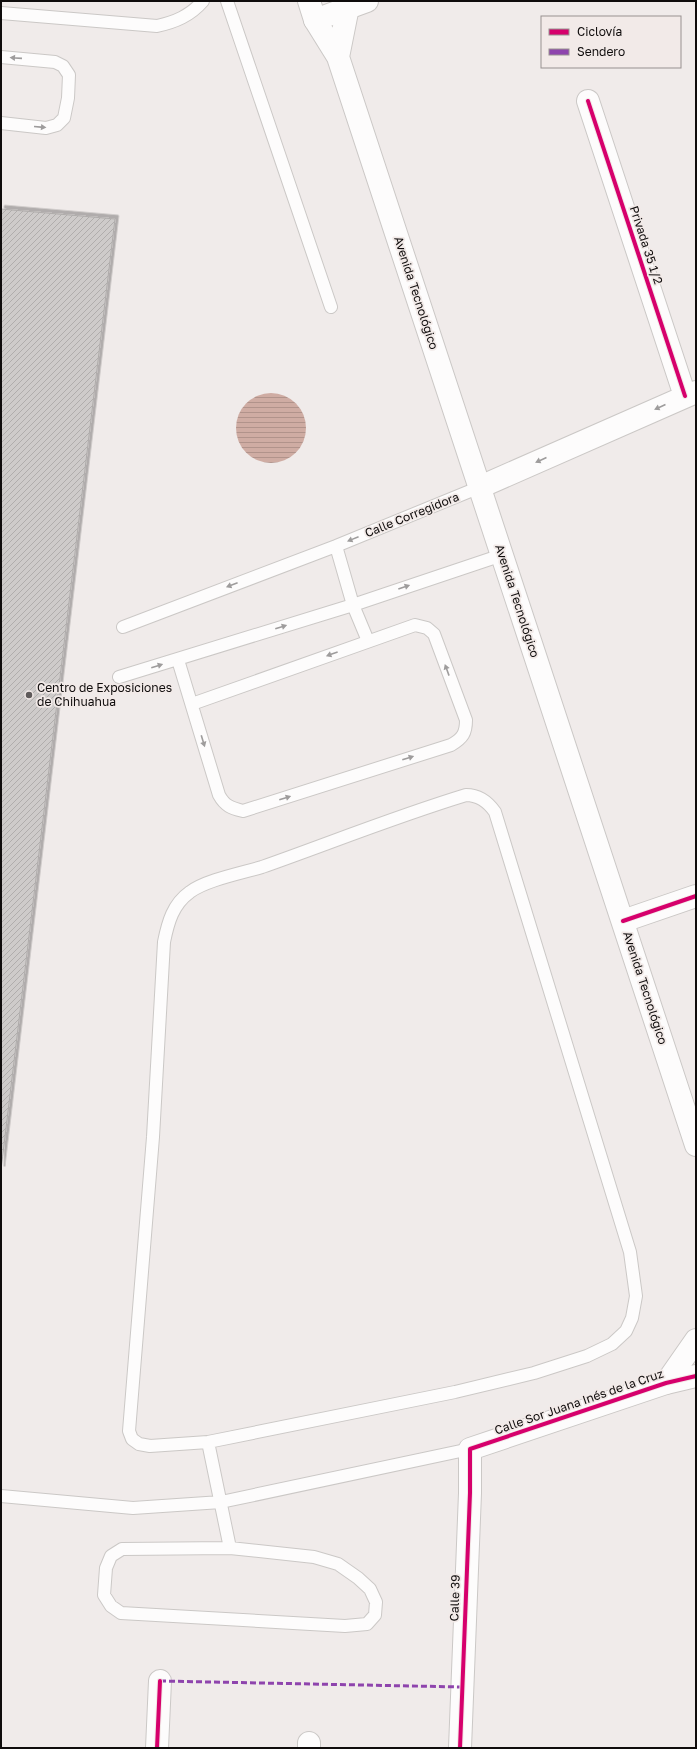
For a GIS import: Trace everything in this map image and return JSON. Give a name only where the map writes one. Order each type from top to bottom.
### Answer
[{"type":"main road","points":[[312,11],[353,3]]},
{"type":"main road","name":"Avenida Tecnológico","points":[[338,57],[353,3]]},
{"type":"main road","name":"Avenida Tecnológico","points":[[312,11],[338,57],[694,1134]]},
{"type":"main road","name":"Privada 35 1/2","points":[[588,101],[691,394]]},
{"type":"main road","name":"Calle Corregidora","points":[[480,487],[691,394]]},
{"type":"main road","points":[[623,921],[696,896]]},
{"type":"main road","points":[[666,1383],[696,1340]]},
{"type":"main road","name":"Calle Sor Juana Inés de la Cruz","points":[[470,1449],[666,1383],[696,1376]]},
{"type":"main road","name":"Calle 39","points":[[460,1748],[470,1493],[470,1449]]},
{"type":"main road","points":[[157,1748],[160,1681]]},
{"type":"lane","points":[[1,13],[157,26],[175,22],[186,16],[203,1]]},
{"type":"lane","points":[[226,1],[331,307]]},
{"type":"lane","points":[[1,57],[55,62],[63,66],[69,75],[68,98],[64,118],[57,125],[46,128],[1,123]]},
{"type":"lane","name":"Calle Corregidora","points":[[123,627],[336,546],[480,487]]},
{"type":"lane","points":[[336,546],[353,604],[368,641]]},
{"type":"lane","points":[[119,677],[178,660],[502,555]]},
{"type":"lane","points":[[178,660],[219,795],[224,803],[231,808],[243,811],[451,744],[461,739],[466,731],[466,720],[434,634],[427,628],[415,625],[192,704]]},
{"type":"lane","points":[[473,795],[489,802],[495,812],[630,1252],[636,1296],[632,1318],[626,1331],[612,1344],[587,1356],[534,1373],[375,1409],[208,1442],[150,1446],[139,1444],[132,1439],[129,1431],[153,1136],[164,942],[168,923],[182,898],[191,891],[204,885],[332,843],[455,798],[473,795]]},
{"type":"lane","points":[[208,1442],[230,1548]]},
{"type":"lane","name":"Calle Sor Juana Inés de la Cruz","points":[[1,1496],[133,1508],[221,1502],[470,1449]]},
{"type":"lane","points":[[230,1548],[314,1557],[338,1564],[358,1578],[370,1590],[376,1602],[375,1615],[367,1624],[345,1626],[121,1612],[111,1606],[104,1595],[106,1568],[111,1556],[122,1549],[230,1548]]},
{"type":"shaded area","points":[[264,393],[278,393],[291,399],[300,408],[304,414],[306,428],[304,442],[296,453],[285,461],[278,463],[264,463],[257,461],[246,453],[238,442],[236,435],[236,421],[238,414],[246,403],[257,395]]},
{"type":"building","name":"Centro de Exposiciones de Chihuahua","points":[[1,209],[115,219],[1,1170]]},
{"type":"marked path","points":[[160,1681],[462,1687]]},
{"type":"cycle path","points":[[588,101],[685,396]]},
{"type":"cycle path","points":[[623,921],[696,896]]},
{"type":"cycle path","points":[[460,1748],[470,1493],[470,1449],[666,1383],[696,1376]]},
{"type":"cycle path","points":[[157,1748],[160,1681]]},
{"type":"place","name":"Centro de Exposiciones de Chihuahua","points":[[29,695]]}]
